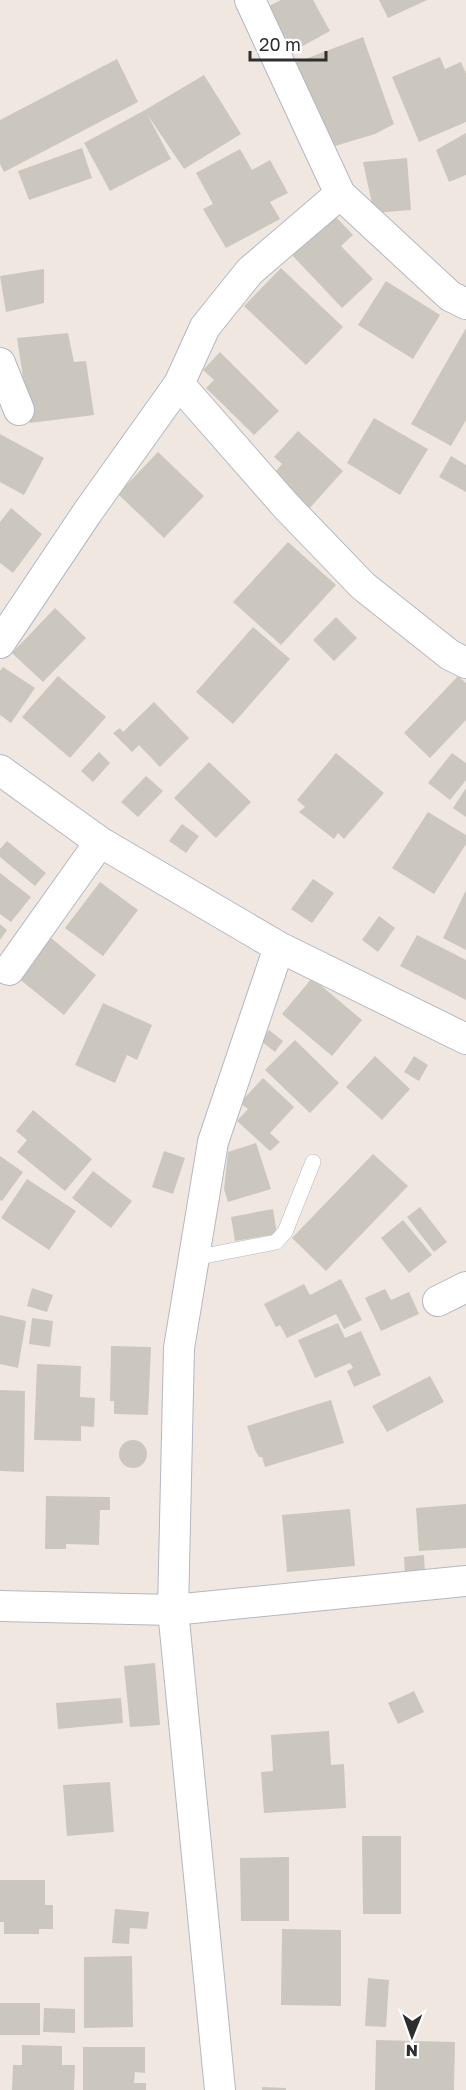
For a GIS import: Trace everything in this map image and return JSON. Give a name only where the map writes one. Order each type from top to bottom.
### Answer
[{"type":"street","points":[[250,0],[340,194],[450,296],[466,304]]},
{"type":"street","points":[[0,643],[87,513],[179,384],[205,327],[250,271],[340,194]]},
{"type":"street","points":[[0,363],[20,410]]},
{"type":"street","points":[[179,384],[286,506],[363,586],[450,655],[466,663]]},
{"type":"street","points":[[0,770],[100,842],[279,947],[466,1039]]},
{"type":"street","points":[[9,970],[100,842]]},
{"type":"street","points":[[220,2090],[173,1610],[179,1347],[213,1142],[279,947]]},
{"type":"street","points":[[438,1301],[466,1287]]},
{"type":"street","points":[[0,1606],[173,1610],[466,1581]]},
{"type":"lane","points":[[194,1258],[276,1242],[285,1232],[313,1162]]},
{"type":"building","points":[[281,0],[313,0],[330,31],[290,53],[267,7]]},
{"type":"building","points":[[379,0],[427,0],[388,18]]},
{"type":"building","points":[[363,37],[394,124],[375,134],[335,146],[295,63]]},
{"type":"building","points":[[440,57],[445,69],[461,62],[466,73],[466,122],[419,142],[392,77]]},
{"type":"building","points":[[117,59],[138,102],[4,172],[0,164],[0,120]]},
{"type":"building","points":[[204,75],[241,134],[184,169],[147,114],[171,159],[110,191],[84,143]]},
{"type":"building","points":[[466,133],[466,175],[449,182],[436,150]]},
{"type":"building","points":[[82,148],[92,178],[29,200],[18,171]]},
{"type":"building","points":[[240,149],[252,170],[270,160],[288,193],[270,202],[280,219],[226,248],[203,209],[213,204],[196,173]]},
{"type":"building","points":[[407,158],[411,210],[374,213],[363,162]]},
{"type":"building","points":[[334,215],[353,235],[341,246],[373,279],[342,308],[292,255]]},
{"type":"building","points":[[281,268],[343,327],[306,365],[244,306]]},
{"type":"building","points":[[44,269],[44,303],[6,312],[0,276]]},
{"type":"building","points":[[386,281],[440,315],[413,359],[358,325]]},
{"type":"building","points":[[466,328],[466,420],[451,446],[411,424]]},
{"type":"building","points":[[68,333],[74,362],[86,361],[94,415],[30,423],[17,338]]},
{"type":"building","points":[[220,352],[279,411],[254,435],[206,388],[214,380],[203,370]]},
{"type":"building","points":[[374,418],[428,449],[400,495],[347,463]]},
{"type":"building","points":[[298,431],[343,471],[308,510],[271,477],[282,464],[274,457]]},
{"type":"building","points":[[0,434],[44,458],[24,495],[0,482]]},
{"type":"building","points":[[158,452],[204,496],[164,538],[118,494]]},
{"type":"building","points":[[451,456],[466,465],[466,492],[439,477]]},
{"type":"building","points":[[11,508],[42,534],[13,573],[0,563],[0,522]]},
{"type":"building","points":[[288,542],[336,585],[281,645],[233,602]]},
{"type":"building","points":[[55,608],[86,638],[43,682],[12,653]]},
{"type":"building","points":[[336,617],[357,638],[334,661],[313,640]]},
{"type":"building","points":[[253,627],[290,659],[233,724],[196,692]]},
{"type":"building","points":[[3,667],[35,688],[11,723],[0,715],[0,671]]},
{"type":"building","points":[[58,676],[106,717],[70,758],[22,717]]},
{"type":"building","points":[[458,676],[466,683],[466,720],[430,758],[404,733]]},
{"type":"building","points":[[154,702],[189,738],[160,767],[139,745],[132,752],[113,733],[120,728],[123,732]]},
{"type":"building","points":[[99,752],[110,763],[93,782],[81,771]]},
{"type":"building","points":[[336,753],[384,793],[344,839],[338,833],[334,839],[299,812],[305,807],[297,800]]},
{"type":"building","points":[[452,753],[466,763],[466,780],[450,800],[428,783]]},
{"type":"building","points":[[209,762],[251,802],[216,838],[174,798]]},
{"type":"building","points":[[146,776],[163,791],[138,817],[121,802]]},
{"type":"building","points":[[466,788],[466,817],[453,808]]},
{"type":"building","points":[[428,812],[466,835],[466,844],[434,894],[392,868]]},
{"type":"building","points":[[182,824],[199,836],[186,853],[169,841]]},
{"type":"building","points":[[7,841],[46,873],[35,886],[0,857],[0,849]]},
{"type":"building","points":[[0,873],[31,897],[11,922],[0,914]]},
{"type":"building","points":[[313,879],[334,893],[312,923],[291,909]]},
{"type":"building","points":[[100,882],[138,910],[103,956],[65,928]]},
{"type":"building","points":[[466,890],[466,950],[443,938]]},
{"type":"building","points":[[379,916],[395,928],[378,952],[362,940]]},
{"type":"building","points":[[0,924],[7,930],[0,940]]},
{"type":"building","points":[[417,935],[466,960],[466,1000],[400,966]]},
{"type":"building","points":[[51,938],[96,975],[64,1015],[18,978]]},
{"type":"building","points":[[312,978],[362,1020],[332,1056],[282,1014]]},
{"type":"building","points":[[103,1003],[152,1025],[137,1060],[127,1055],[115,1083],[75,1065]]},
{"type":"building","points":[[269,1030],[283,1041],[275,1052],[261,1041]]},
{"type":"building","points":[[295,1040],[339,1083],[310,1113],[265,1070]]},
{"type":"building","points":[[375,1056],[410,1089],[382,1120],[346,1087]]},
{"type":"building","points":[[414,1056],[428,1065],[419,1081],[404,1072]]},
{"type":"building","points":[[263,1078],[294,1107],[270,1133],[280,1142],[270,1151],[237,1121],[248,1109],[240,1103]]},
{"type":"building","points":[[33,1110],[92,1159],[65,1191],[17,1152],[27,1140],[16,1131]]},
{"type":"building","points":[[256,1143],[271,1189],[228,1202],[224,1189],[228,1152]]},
{"type":"building","points":[[164,1151],[185,1158],[173,1194],[152,1187]]},
{"type":"building","points":[[373,1154],[408,1186],[326,1271],[292,1238]]},
{"type":"building","points":[[0,1156],[23,1172],[2,1201],[0,1200]]},
{"type":"building","points":[[93,1171],[132,1201],[111,1228],[72,1198]]},
{"type":"building","points":[[27,1179],[76,1211],[49,1250],[1,1218]]},
{"type":"building","points":[[420,1207],[447,1242],[434,1252],[407,1217]]},
{"type":"building","points":[[273,1209],[277,1234],[235,1241],[231,1217]]},
{"type":"building","points":[[403,1220],[432,1255],[409,1273],[381,1238]]},
{"type":"building","points":[[341,1279],[362,1320],[344,1329],[336,1314],[287,1338],[280,1325],[276,1327],[264,1304],[304,1284],[310,1295]]},
{"type":"building","points":[[32,1288],[53,1295],[47,1312],[27,1306]]},
{"type":"building","points":[[385,1289],[391,1300],[409,1292],[419,1314],[381,1331],[365,1298]]},
{"type":"building","points":[[0,1315],[26,1321],[18,1368],[0,1364]]},
{"type":"building","points":[[32,1318],[53,1321],[50,1347],[29,1344]]},
{"type":"building","points":[[338,1323],[345,1338],[361,1331],[381,1375],[354,1387],[347,1371],[353,1368],[350,1363],[315,1378],[298,1340]]},
{"type":"building","points":[[111,1346],[151,1347],[148,1415],[114,1414],[114,1401],[110,1401]]},
{"type":"building","points":[[37,1364],[81,1366],[80,1397],[95,1398],[94,1427],[81,1426],[81,1441],[34,1440]]},
{"type":"building","points":[[430,1376],[444,1402],[387,1432],[372,1406]]},
{"type":"building","points":[[0,1390],[25,1391],[24,1472],[0,1471]]},
{"type":"building","points":[[331,1400],[344,1443],[265,1467],[262,1457],[259,1457],[255,1450],[247,1426]]},
{"type":"building","points":[[133,1440],[143,1444],[147,1454],[143,1464],[133,1468],[123,1464],[119,1454],[123,1444]]},
{"type":"building","points":[[46,1496],[110,1497],[110,1510],[100,1510],[99,1545],[66,1544],[66,1549],[45,1549]]},
{"type":"building","points":[[466,1504],[466,1548],[419,1551],[416,1508]]},
{"type":"building","points":[[350,1509],[355,1566],[287,1572],[282,1515]]},
{"type":"building","points":[[424,1555],[425,1574],[405,1576],[404,1557]]},
{"type":"building","points":[[155,1663],[160,1725],[130,1727],[124,1666]]},
{"type":"building","points":[[414,1691],[424,1712],[398,1724],[388,1703]]},
{"type":"building","points":[[121,1698],[123,1723],[58,1729],[56,1703]]},
{"type":"building","points":[[329,1731],[331,1765],[344,1764],[346,1808],[264,1813],[261,1772],[273,1771],[271,1735]]},
{"type":"building","points":[[110,1782],[114,1832],[67,1836],[63,1785]]},
{"type":"building","points":[[362,1836],[401,1836],[401,1914],[363,1914]]},
{"type":"building","points":[[289,1857],[289,1921],[241,1921],[240,1858]]},
{"type":"building","points":[[0,1880],[45,1880],[45,1905],[53,1905],[53,1929],[39,1929],[39,1934],[4,1934],[4,1922],[0,1922]]},
{"type":"building","points":[[115,1909],[149,1912],[147,1929],[130,1928],[129,1944],[112,1943]]},
{"type":"building","points":[[282,1929],[341,1930],[341,2006],[281,2005]]},
{"type":"building","points":[[132,1956],[133,2027],[84,2028],[84,1957]]},
{"type":"building","points":[[368,1978],[389,1980],[386,2027],[365,2026]]},
{"type":"building","points":[[0,2003],[40,2003],[40,2035],[0,2035]]},
{"type":"building","points":[[44,2008],[75,2009],[75,2033],[43,2032]]},
{"type":"building","points":[[376,2040],[455,2042],[454,2090],[375,2090]]},
{"type":"building","points":[[22,2045],[62,2046],[62,2065],[75,2065],[74,2090],[12,2090],[13,2065],[22,2065]]},
{"type":"building","points":[[83,2047],[145,2047],[145,2073],[135,2072],[134,2083],[146,2083],[146,2090],[83,2090]]},
{"type":"building","points":[[262,2087],[286,2088],[286,2090],[262,2090]]}]
